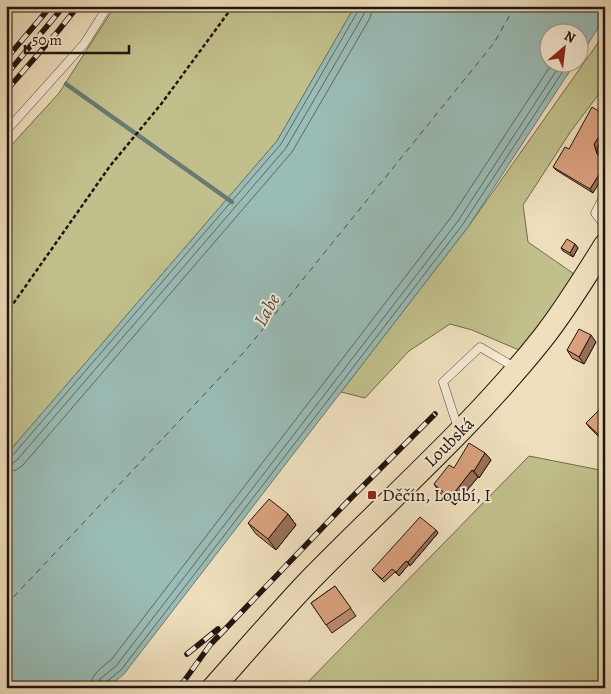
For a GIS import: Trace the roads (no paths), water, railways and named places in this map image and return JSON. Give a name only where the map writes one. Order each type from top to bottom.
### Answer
[{"type":"main road","name":"Loubská","points":[[213,688],[309,582],[459,432],[518,369],[564,309],[605,245]]},
{"type":"lane","points":[[6,131],[84,44],[108,6]]},
{"type":"lane","points":[[605,145],[602,149],[605,156]]},
{"type":"lane","points":[[605,194],[595,213],[605,226]]},
{"type":"lane","points":[[459,432],[442,382],[480,347],[518,369]]},
{"type":"water","name":"Labe","points":[[355,6],[605,6],[605,17],[588,44],[588,22],[538,22],[538,72],[569,72],[468,227],[124,674],[107,688],[6,688],[6,455],[277,141]]},
{"type":"waterway","points":[[66,84],[232,202]]},
{"type":"railway","points":[[6,59],[51,6]]},
{"type":"railway","points":[[6,75],[64,6]]},
{"type":"railway","points":[[6,91],[78,6]]},
{"type":"railway","points":[[179,688],[210,645],[349,500],[435,414]]},
{"type":"railway","points":[[187,654],[218,629]]},
{"type":"place","name":"Děčín, Loubí, I","points":[[372,495]]}]
